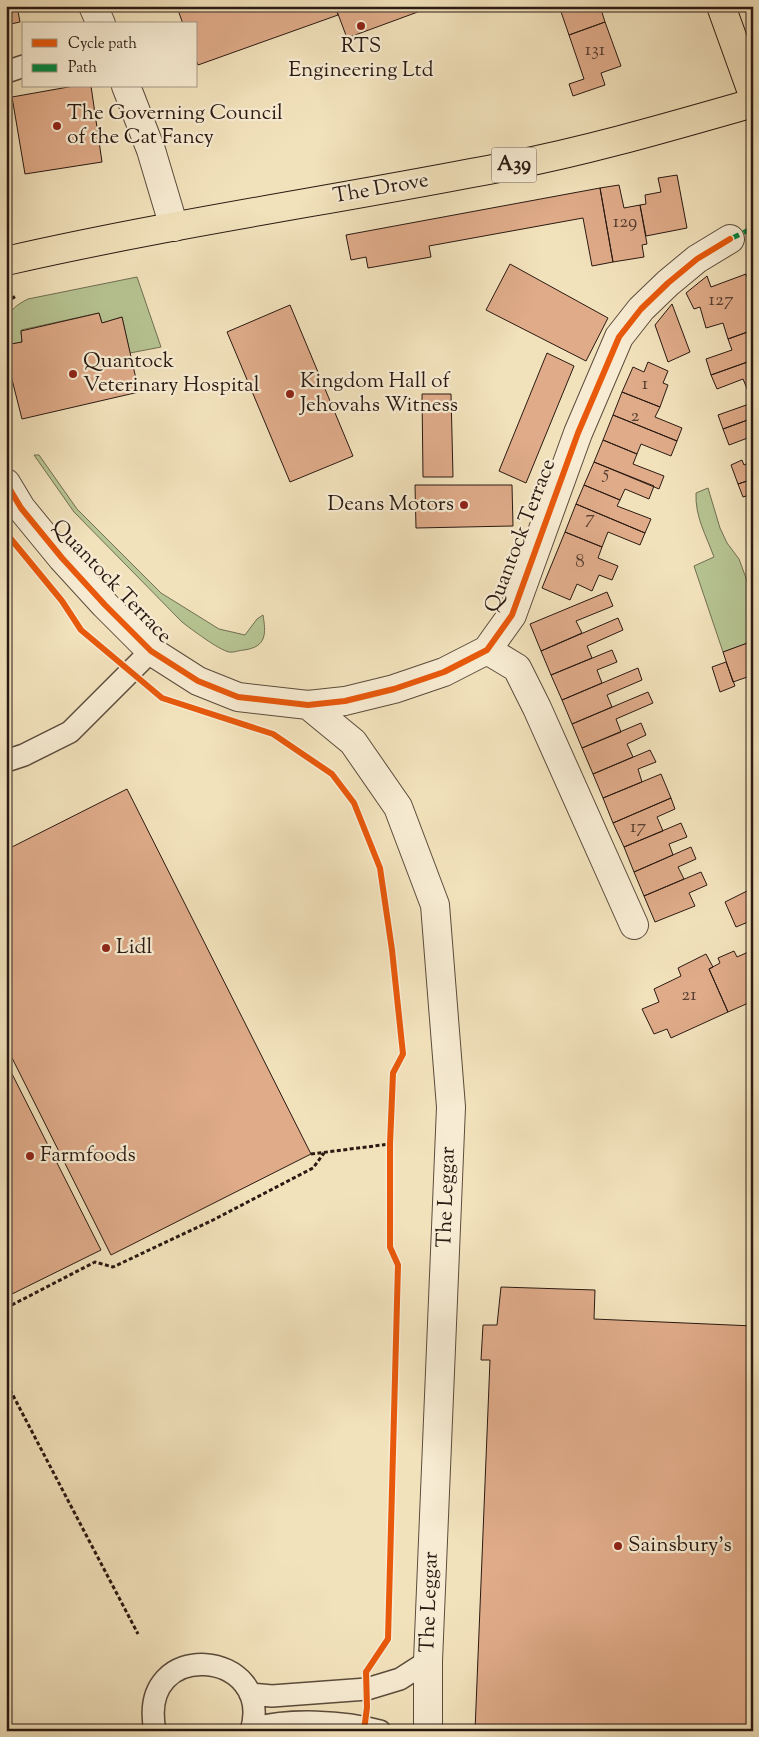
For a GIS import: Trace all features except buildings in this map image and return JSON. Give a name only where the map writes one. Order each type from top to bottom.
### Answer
[{"type":"main road","points":[[721,6],[753,95]]},
{"type":"main road","name":"The Drove","points":[[6,261],[174,227],[509,166],[635,137],[753,103]]},
{"type":"street","points":[[93,6],[100,22]]},
{"type":"street","points":[[127,88],[152,150],[174,227]]},
{"type":"street","name":"Quantock Terrace","points":[[6,483],[21,508],[62,558],[151,651],[198,681],[238,696],[308,705],[345,701],[394,690],[444,672],[486,650],[512,615],[578,433],[620,337],[642,309],[668,283],[697,259],[730,238]]},
{"type":"street","points":[[486,650],[517,668],[537,708],[634,925]]},
{"type":"street","name":"The Leggar","points":[[308,705],[353,742],[398,807],[435,905],[451,1107],[428,1661],[428,1731]]},
{"type":"lane","points":[[6,72],[22,67]]},
{"type":"lane","points":[[6,761],[24,755],[70,732],[151,651]]},
{"type":"lane","points":[[250,1694],[272,1696],[367,1689],[400,1679],[428,1661]]},
{"type":"lane","points":[[155,1731],[152,1716],[154,1702],[159,1689],[179,1669],[193,1664],[210,1664],[227,1669],[241,1679],[250,1694],[254,1711],[251,1730],[265,1725],[319,1722],[364,1726],[380,1731]]},
{"type":"path","points":[[390,1135],[390,1153]]},
{"type":"path","points":[[311,1154],[390,1144]]},
{"type":"path","points":[[6,1308],[95,1262],[113,1267],[214,1220],[313,1168],[324,1153]]},
{"type":"path","points":[[7,1384],[138,1634]]},
{"type":"green space","points":[[137,277],[161,347],[130,353],[122,317],[102,323],[99,313],[21,330],[22,342],[6,345],[8,317],[10,312],[20,303],[28,299]]},
{"type":"green space","points":[[34,455],[39,455],[77,509],[161,593],[219,629],[245,635],[257,619],[263,615],[265,628],[261,642],[252,648],[229,652],[212,643],[182,622],[74,512]]},
{"type":"green space","points":[[708,488],[720,528],[727,543],[739,559],[753,597],[753,641],[723,652],[694,566],[714,557],[702,526],[696,502],[696,493]]},
{"type":"marked path","points":[[730,239],[753,228]]},
{"type":"cycle path","points":[[6,483],[21,508],[62,558],[105,605],[151,651],[198,681],[238,697],[308,705],[345,701],[394,689],[444,672],[487,650],[512,615],[578,433],[619,337],[641,309],[668,283],[697,259],[730,239]]},
{"type":"cycle path","points":[[6,533],[62,601],[81,630],[162,698],[273,734],[332,774],[354,803],[380,868],[392,950],[403,1054],[393,1073],[390,1144],[390,1247],[398,1265],[388,1639],[366,1672],[367,1707],[364,1731]]},
{"type":"place","name":"RTS Engineering Ltd","points":[[361,26]]},
{"type":"place","name":"The Governing Council of the Cat Fancy","points":[[57,126]]},
{"type":"place","name":"Quantock Veterinary Hospital","points":[[73,374]]},
{"type":"place","name":"Kingdom Hall of Jehovahs Witness","points":[[290,394]]},
{"type":"place","name":"Deans Motors","points":[[464,505]]},
{"type":"place","name":"Lidl","points":[[106,948]]},
{"type":"place","name":"Farmfoods","points":[[30,1156]]},
{"type":"place","name":"Sainsbury's","points":[[618,1546]]}]
